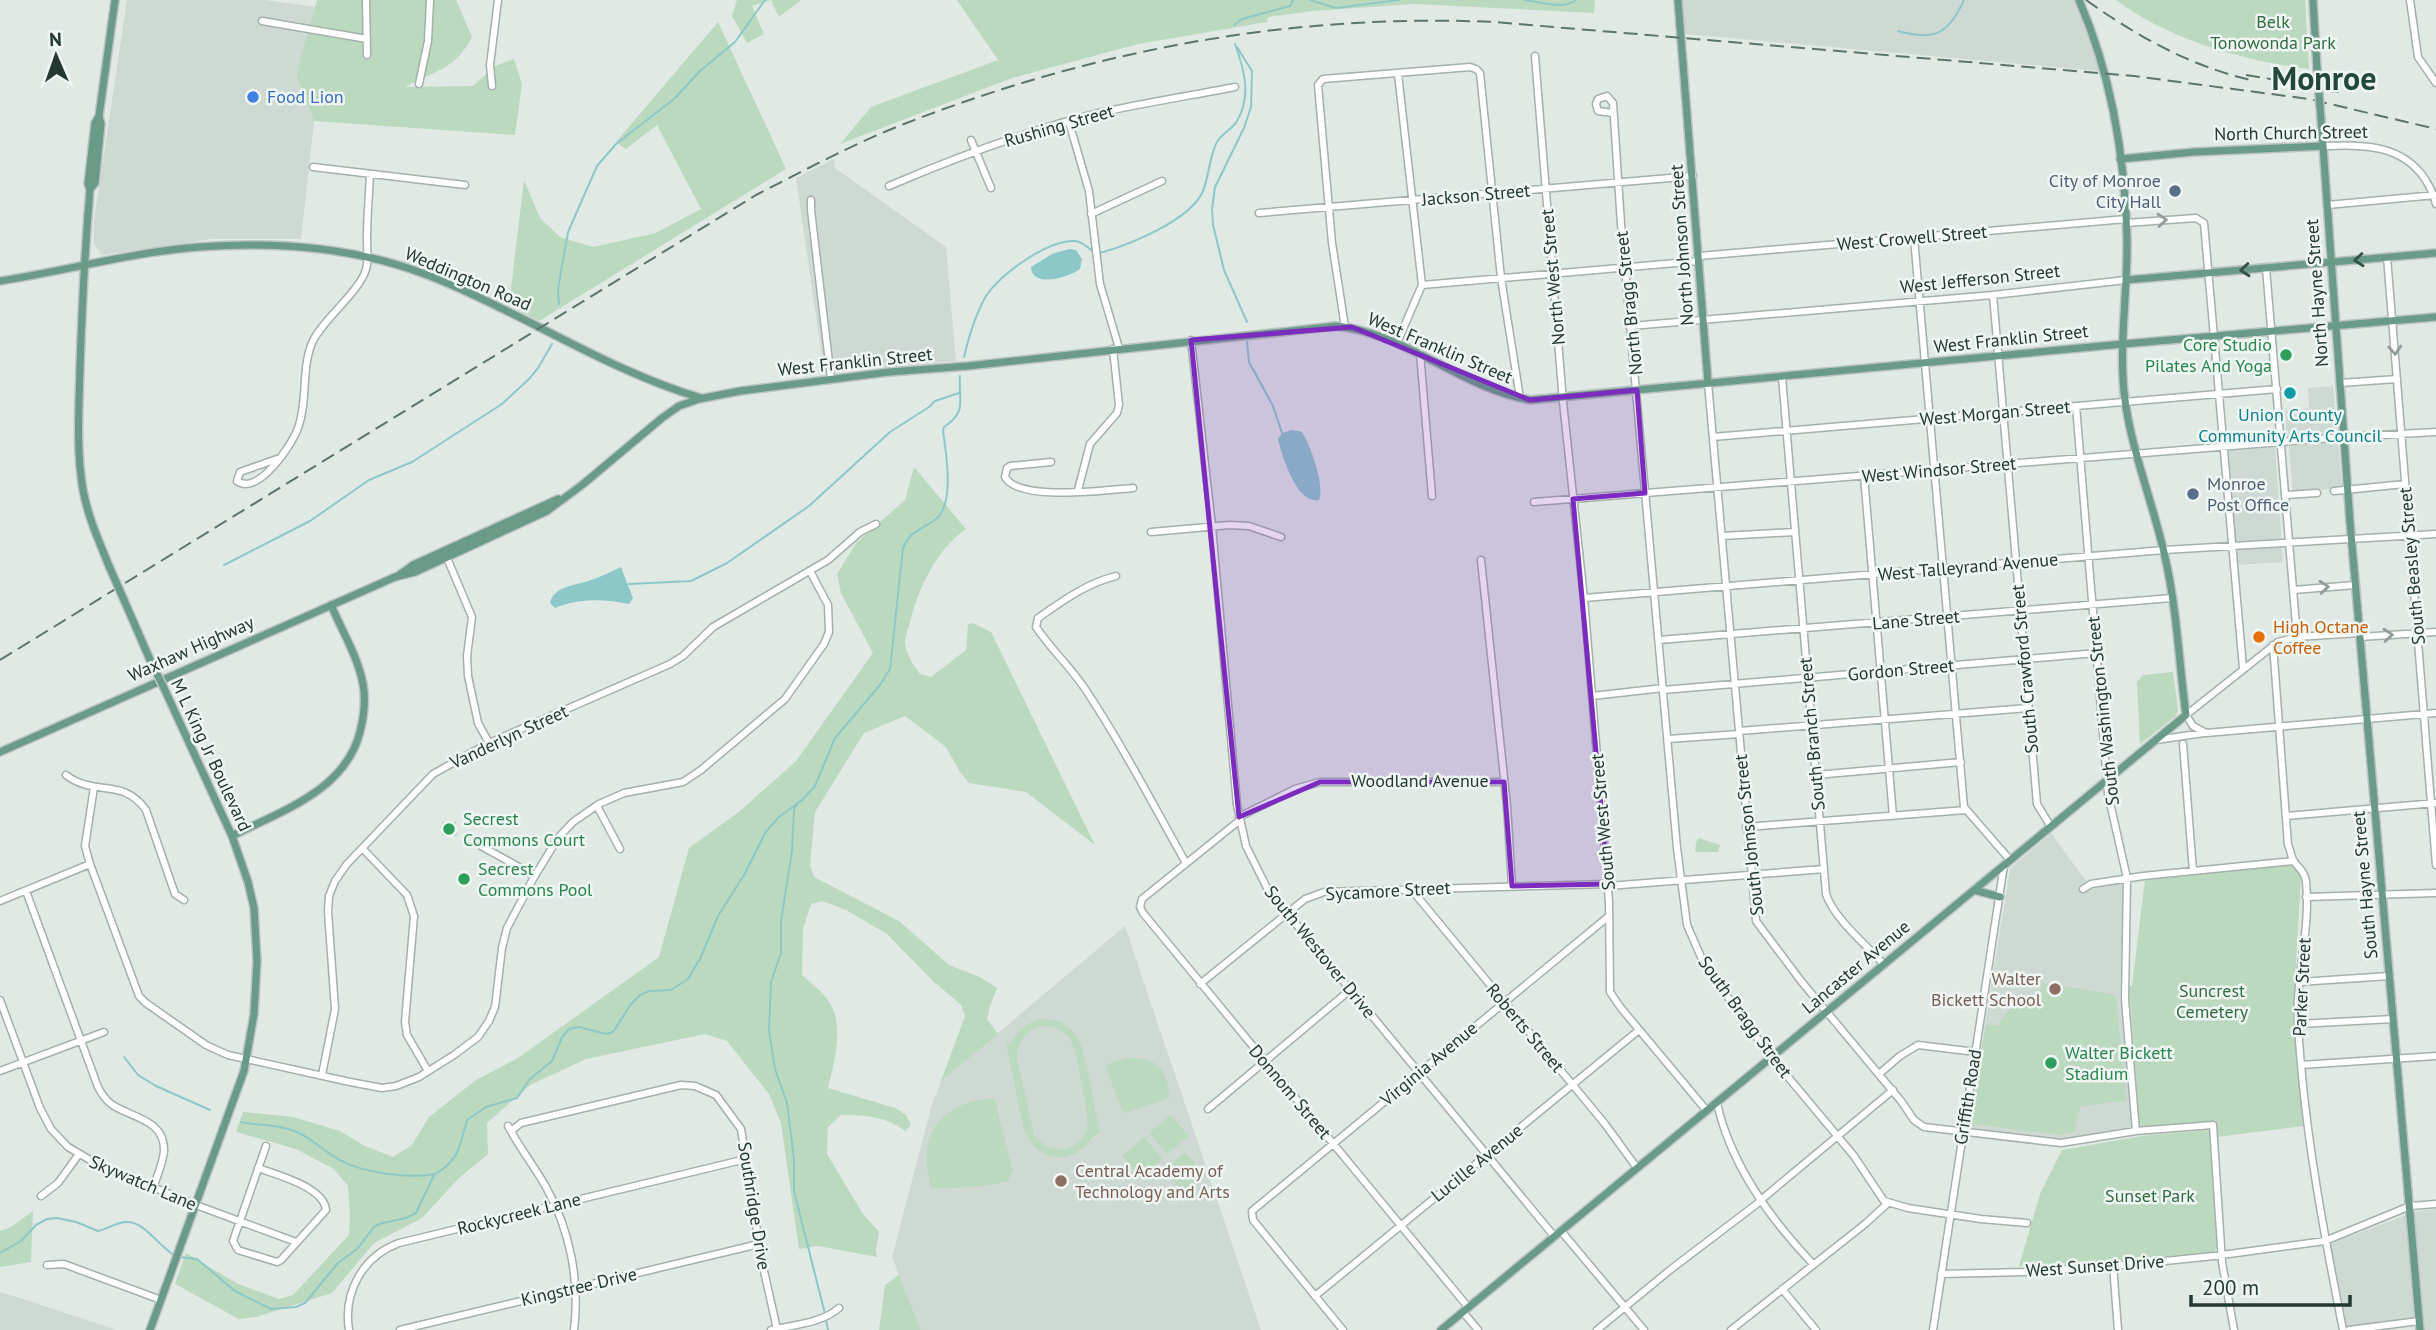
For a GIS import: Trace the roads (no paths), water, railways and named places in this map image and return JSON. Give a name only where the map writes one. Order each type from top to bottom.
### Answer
[{"type":"main road","name":"M L King Jr Boulevard","points":[[115,0],[88,184],[90,189],[78,410],[79,456],[88,509],[109,566],[232,836],[248,881],[256,934],[256,993],[247,1058],[150,1330]]},
{"type":"main road","name":"North Johnson Street","points":[[1678,0],[1708,383]]},
{"type":"main road","points":[[2079,0],[2098,50],[2120,159],[2126,221],[2123,344],[2126,401],[2164,550],[2186,715]]},
{"type":"main road","name":"North Hayne Street","points":[[2313,0],[2343,437]]},
{"type":"main road","name":"North Church Street","points":[[2120,159],[2194,152],[2322,146]]},
{"type":"main road","name":"Weddington Road","points":[[0,281],[198,247],[259,245],[329,249],[367,256],[451,285],[646,378],[702,399]]},
{"type":"main road","name":"West Jefferson Street","points":[[2126,280],[2436,253]]},
{"type":"main road","name":"West Franklin Street","points":[[702,399],[831,379],[1312,327],[1345,327],[1373,333],[1504,393],[1530,400],[2436,317]]},
{"type":"main road","name":"Waxhaw Highway","points":[[1,751],[534,518],[582,485],[662,418],[679,406],[702,399]]},
{"type":"main road","name":"South Hayne Street","points":[[2343,437],[2419,1326]]},
{"type":"main road","name":"Waxhaw Highway","points":[[395,577],[412,565],[564,497]]},
{"type":"main road","points":[[447,558],[447,554],[466,540]]},
{"type":"main road","points":[[232,836],[316,793],[337,774],[355,747],[365,709],[363,686],[331,605]]},
{"type":"main road","name":"Lancaster Avenue","points":[[1441,1330],[2186,715]]},
{"type":"main road","points":[[1974,890],[2000,897]]},
{"type":"street","points":[[366,0],[367,55]]},
{"type":"street","points":[[419,84],[428,41],[429,0]]},
{"type":"street","points":[[492,86],[490,65],[498,0]]},
{"type":"street","points":[[2410,0],[2418,57],[2436,83]]},
{"type":"street","points":[[262,21],[367,39]]},
{"type":"street","name":"North West Street","points":[[1535,56],[1573,499]]},
{"type":"street","points":[[1345,327],[1329,207],[1318,85],[1324,79],[1470,67],[1476,69],[1480,73],[1502,278],[1520,398]]},
{"type":"street","points":[[1397,343],[1422,285],[1398,74]]},
{"type":"street","name":"Rushing Street","points":[[889,186],[976,152],[1069,122],[1130,107],[1235,88]]},
{"type":"street","name":"North Bragg Street","points":[[1614,113],[1645,493]]},
{"type":"street","points":[[1069,122],[1089,191],[1100,284],[1116,349],[1119,405],[1117,413],[1090,444],[1079,490]]},
{"type":"street","points":[[971,140],[991,188]]},
{"type":"street","name":"North Church Street","points":[[2322,146],[2366,145],[2396,153],[2419,171],[2435,195],[2436,204]]},
{"type":"street","points":[[313,167],[465,185]]},
{"type":"street","points":[[277,459],[247,467],[240,472],[237,481],[246,485],[259,481],[287,448],[299,427],[312,343],[360,279],[367,265],[370,174]]},
{"type":"street","name":"Jackson Street","points":[[1259,213],[1693,176]]},
{"type":"street","points":[[1091,214],[1162,181]]},
{"type":"street","points":[[2327,205],[2435,195]]},
{"type":"street","points":[[811,200],[831,379]]},
{"type":"street","name":"West Crowell Street","points":[[1422,285],[1914,238],[2198,218],[2204,223],[2208,273]]},
{"type":"street","points":[[1914,238],[1966,810],[2007,862]]},
{"type":"street","name":"South Beasley Street","points":[[2387,257],[2424,715],[2434,803],[2436,865]]},
{"type":"street","points":[[2266,268],[2297,637]]},
{"type":"street","points":[[2208,273],[2243,668]]},
{"type":"street","name":"West Jefferson Street","points":[[1631,326],[1993,295],[2126,280]]},
{"type":"street","name":"South Crawford Street","points":[[1993,295],[2037,804],[2051,827]]},
{"type":"street","name":"South Westover Drive","points":[[1191,340],[1212,526],[1239,818],[1241,832],[1251,857],[1268,890],[1487,1155],[1644,1330]]},
{"type":"street","points":[[1420,354],[1432,496]]},
{"type":"street","name":"South Branch Street","points":[[1782,377],[1811,725],[1829,901],[1884,965]]},
{"type":"street","points":[[2340,383],[2397,379]]},
{"type":"street","name":"North Johnson Street","points":[[1708,383],[1718,487]]},
{"type":"street","name":"West Morgan Street","points":[[1713,438],[2277,389]]},
{"type":"street","name":"South Washington Street","points":[[2076,406],[2108,794],[2127,878],[2125,1000],[2136,1131]]},
{"type":"street","name":"West Windsor Street","points":[[1534,502],[2224,446],[2436,432]]},
{"type":"street","points":[[1051,461],[1010,466],[1005,477],[1008,482],[1026,490],[1065,494],[1079,490],[1132,488]]},
{"type":"street","points":[[1864,476],[1893,816]]},
{"type":"street","points":[[2334,491],[2405,484]]},
{"type":"street","name":"South Johnson Street","points":[[1718,487],[1756,921],[1827,1012],[1924,1127],[2061,1143],[2136,1131],[2213,1125],[2222,1255]]},
{"type":"street","name":"South Bragg Street","points":[[1645,493],[1687,925],[1704,964],[1772,1057],[1838,1136],[1888,1203]]},
{"type":"street","points":[[2286,495],[2317,493]]},
{"type":"street","name":"South West Street","points":[[1573,499],[1608,885],[1611,995],[1707,1111]]},
{"type":"street","name":"Vanderlyn Street","points":[[322,1075],[335,1009],[329,896],[335,881],[433,774],[489,743],[670,664],[683,656],[713,627],[828,560],[860,532],[876,524]]},
{"type":"street","points":[[1151,533],[1212,526],[1250,526],[1281,537]]},
{"type":"street","points":[[1722,536],[1795,532]]},
{"type":"street","name":"West Talleyrand Avenue","points":[[1584,598],[2164,550],[2436,534]]},
{"type":"street","points":[[447,558],[472,617],[467,656],[468,676],[478,723],[489,743]]},
{"type":"street","points":[[1481,560],[1504,782]]},
{"type":"street","points":[[94,787],[85,846],[139,996],[206,1045],[228,1055],[382,1088],[396,1086],[428,1071],[478,1037],[489,1021],[495,1007],[507,928],[558,838],[573,822],[624,793],[683,782],[785,699],[824,644],[829,632],[828,605],[810,571]]},
{"type":"street","points":[[1116,576],[1093,582],[1038,618],[1036,627],[1087,690],[1186,863]]},
{"type":"street","points":[[2293,590],[2355,585]]},
{"type":"street","name":"Lane Street","points":[[1659,640],[2172,598]]},
{"type":"street","name":"Lancaster Avenue","points":[[2186,715],[2243,668],[2284,639],[2436,632]]},
{"type":"street","name":"Parker Street","points":[[2273,645],[2288,845],[2294,861],[2304,873],[2306,897],[2298,1024],[2301,1065],[2314,1176],[2325,1241],[2346,1330]]},
{"type":"street","name":"Gordon Street","points":[[1592,696],[2097,653]]},
{"type":"street","points":[[1668,739],[2028,708]]},
{"type":"street","points":[[2154,741],[2206,733],[2436,713]]},
{"type":"street","points":[[2186,715],[2193,726],[2206,733]]},
{"type":"street","points":[[2183,744],[2193,871]]},
{"type":"street","points":[[1816,775],[1961,762]]},
{"type":"street","points":[[66,775],[74,781],[94,787],[127,791],[137,798],[146,810],[175,894],[184,900]]},
{"type":"street","name":"Woodland Avenue","points":[[1168,878],[1239,818],[1295,789],[1320,782],[1504,782],[1513,886]]},
{"type":"street","points":[[2286,816],[2434,803]]},
{"type":"street","points":[[597,806],[620,849]]},
{"type":"street","points":[[1746,827],[1966,810]]},
{"type":"street","points":[[481,846],[535,876]]},
{"type":"street","points":[[363,849],[407,895],[414,916],[405,1022],[407,1035],[428,1071]]},
{"type":"street","points":[[2083,889],[2091,884],[2127,878],[2294,861]]},
{"type":"street","name":"Griffith Road","points":[[1933,1330],[2007,862]]},
{"type":"street","points":[[0,901],[90,864]]},
{"type":"street","name":"Sycamore Street","points":[[1200,984],[1305,898],[1324,892],[1608,885],[1824,869]]},
{"type":"street","name":"Donnom Street","points":[[1168,878],[1142,899],[1140,907],[1148,921],[1401,1226],[1478,1330]]},
{"type":"street","name":"Roberts Street","points":[[1411,889],[1605,1124],[1637,1168]]},
{"type":"street","points":[[26,891],[98,1087],[112,1104],[148,1120],[161,1135],[163,1158],[153,1188]]},
{"type":"street","points":[[2306,897],[2436,893]]},
{"type":"street","name":"Virginia Avenue","points":[[1315,1296],[1253,1220],[1252,1211],[1609,916]]},
{"type":"street","points":[[2300,982],[2389,976]]},
{"type":"street","points":[[1208,1109],[1350,990]]},
{"type":"street","name":"Skywatch Lane","points":[[0,1000],[40,1108],[51,1129],[68,1147],[153,1188],[296,1242]]},
{"type":"street","points":[[2298,1024],[2393,1019]]},
{"type":"street","name":"Lucille Avenue","points":[[1315,1296],[1639,1030]]},
{"type":"street","points":[[0,1071],[104,1032]]},
{"type":"street","points":[[1879,1074],[1918,1045],[1976,1052]]},
{"type":"street","points":[[2301,1065],[2436,1056]]},
{"type":"street","name":"Southridge Drive","points":[[554,1205],[546,1187],[509,1129],[681,1085],[695,1086],[716,1095],[741,1129],[774,1329]]},
{"type":"street","points":[[1597,1330],[1762,1200],[1893,1090]]},
{"type":"street","points":[[1717,1103],[1728,1143],[1762,1200],[1813,1264]]},
{"type":"street","points":[[258,1168],[301,1183],[325,1201],[326,1210],[281,1260],[273,1262],[238,1250],[234,1246],[239,1222],[258,1168],[266,1146]]},
{"type":"street","points":[[41,1196],[58,1183],[79,1154]]},
{"type":"street","name":"Rockycreek Lane","points":[[349,1330],[348,1303],[352,1287],[361,1272],[384,1248],[746,1159]]},
{"type":"street","points":[[1731,1330],[1888,1203],[2027,1223]]},
{"type":"street","name":"West Sunset Drive","points":[[1941,1274],[2024,1272],[2113,1265],[2222,1255],[2325,1241],[2410,1206],[2436,1204]]},
{"type":"street","points":[[554,1205],[564,1228],[577,1288],[574,1330]]},
{"type":"street","name":"Kingstree Drive","points":[[400,1330],[759,1244]]},
{"type":"street","points":[[2222,1255],[2234,1330]]},
{"type":"street","points":[[47,1265],[64,1264],[161,1300]]},
{"type":"street","points":[[2113,1265],[2118,1330]]},
{"type":"street","points":[[1782,1289],[1816,1330]]},
{"type":"street","points":[[1315,1296],[1343,1330]]},
{"type":"street","points":[[774,1329],[822,1318],[839,1308]]},
{"type":"street","points":[[2346,1330],[2419,1326]]},
{"type":"water","points":[[1069,249],[1076,250],[1082,259],[1080,269],[1052,279],[1038,278],[1033,274],[1031,267],[1052,254]]},
{"type":"water","points":[[1292,430],[1302,432],[1309,447],[1319,476],[1319,500],[1311,500],[1304,495],[1287,467],[1278,439],[1282,433]]},
{"type":"water","points":[[621,567],[633,598],[629,604],[592,600],[555,608],[550,603],[555,593],[560,590]]},
{"type":"waterway","points":[[559,304],[558,289],[568,232],[597,166],[616,144],[674,99],[700,71],[735,42],[765,0]]},
{"type":"waterway","points":[[1234,25],[1242,19],[1290,6],[1293,0]]},
{"type":"waterway","points":[[1310,0],[1336,8],[1399,0]]},
{"type":"waterway","points":[[1525,0],[1558,5],[1576,0]]},
{"type":"waterway","points":[[1898,31],[1921,35],[1938,32],[1952,21],[1964,0]]},
{"type":"waterway","points":[[1100,253],[1158,230],[1186,212],[1196,202],[1203,191],[1216,144],[1242,112],[1245,82],[1235,44]]},
{"type":"waterway","points":[[1237,47],[1252,71],[1251,107],[1244,128],[1215,187],[1212,209],[1213,225],[1224,270],[1247,322]]},
{"type":"waterway","points":[[964,357],[986,296],[1014,268],[1039,252],[1065,242],[1079,242],[1094,252]]},
{"type":"waterway","points":[[1247,342],[1249,362],[1273,406],[1282,433]]},
{"type":"waterway","points":[[224,565],[310,521],[369,480],[412,462],[502,404],[529,379],[552,344]]},
{"type":"waterway","points":[[241,1122],[292,1130],[340,1160],[361,1168],[400,1175],[435,1174],[454,1157],[467,1120],[486,1107],[517,1098],[530,1079],[552,1061],[562,1037],[569,1029],[579,1027],[606,1034],[613,1032],[640,995],[649,991],[671,990],[688,979],[700,959],[718,916],[744,875],[765,833],[815,786],[835,738],[880,685],[890,669],[903,548],[913,533],[936,519],[946,502],[948,477],[943,431],[959,410],[960,376]]},
{"type":"waterway","points":[[629,584],[691,581],[727,563],[809,506],[890,432],[935,401],[959,393]]},
{"type":"waterway","points":[[798,802],[794,810],[792,851],[781,921],[781,953],[771,982],[769,1031],[775,1069],[787,1103],[794,1159],[794,1191],[825,1314]]},
{"type":"waterway","points":[[124,1057],[138,1075],[210,1110]]},
{"type":"waterway","points":[[179,1257],[197,1259],[235,1291],[271,1309],[296,1307],[305,1303],[338,1263],[357,1249],[374,1227],[416,1213],[434,1175]]},
{"type":"waterway","points":[[0,1253],[21,1241],[36,1225],[47,1219],[57,1218],[98,1231],[132,1222],[145,1229],[174,1255]]},
{"type":"waterway","points":[[826,1320],[828,1330]]},
{"type":"railway","points":[[2086,0],[2166,49],[2209,68],[2255,81]]},
{"type":"railway","points":[[0,660],[756,195],[904,124],[975,98],[1120,57],[1268,31],[1418,21],[1494,22],[2134,76],[2309,99],[2436,129]]},
{"type":"railway","points":[[2246,75],[2295,83]]},
{"type":"railway","points":[[2329,91],[2339,92]]},
{"type":"place","name":"Food Lion","points":[[253,97]]},
{"type":"place","name":"City of Monroe City Hall","points":[[2175,191]]},
{"type":"place","name":"Core Studio Pilates And Yoga","points":[[2286,355]]},
{"type":"place","name":"Union County Community Arts Council","points":[[2290,393]]},
{"type":"place","name":"Monroe Post Office","points":[[2193,494]]},
{"type":"place","name":"High Octane Coffee","points":[[2259,637]]},
{"type":"place","name":"Secrest Commons Court","points":[[449,829]]},
{"type":"place","name":"Secrest Commons Pool","points":[[464,879]]},
{"type":"place","name":"Walter Bickett School","points":[[2055,989]]},
{"type":"place","name":"Walter Bickett Stadium","points":[[2051,1063]]},
{"type":"place","name":"Central Academy of Technology and Arts","points":[[1061,1181]]},
{"type":"district","name":"Monroe","points":[[2324,79]]},
{"type":"park label","name":"Belk Tonowonda Park","points":[[2273,32]]},
{"type":"park label","name":"Suncrest Cemetery","points":[[2212,1002]]},
{"type":"park label","name":"Sunset Park","points":[[2150,1196]]}]
